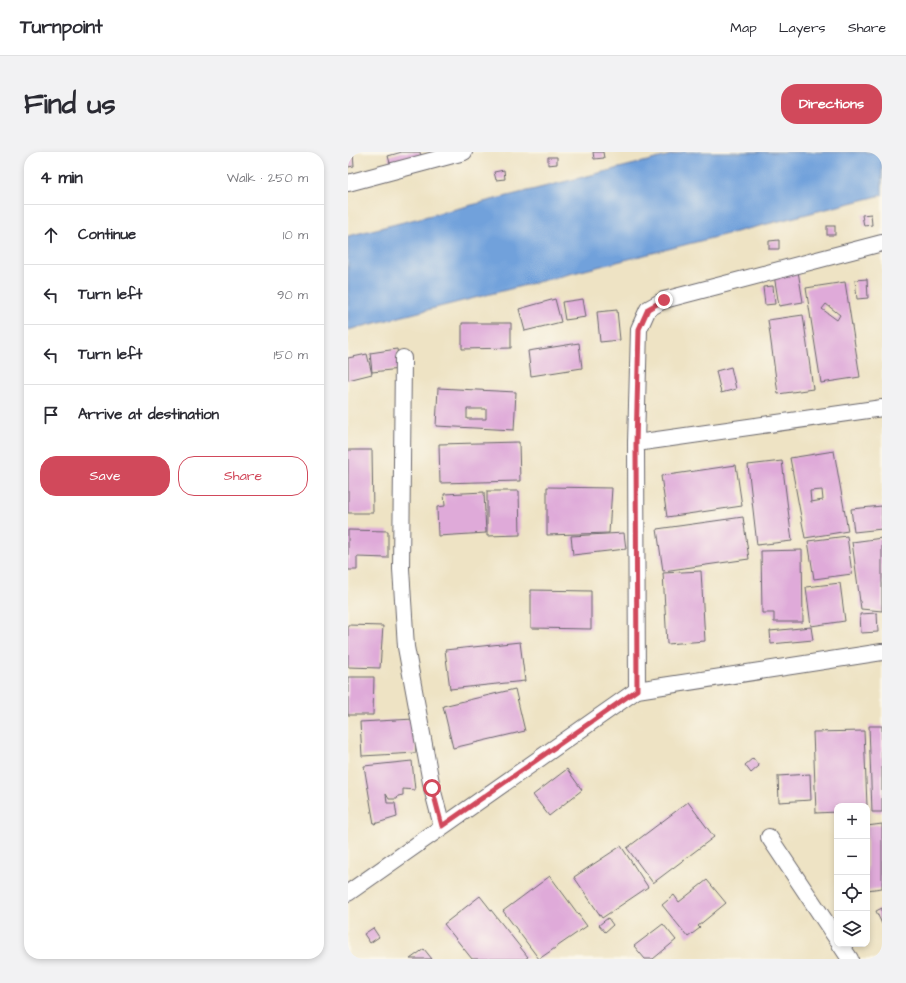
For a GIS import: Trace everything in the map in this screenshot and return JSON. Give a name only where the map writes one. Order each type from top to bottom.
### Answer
[{"type":"street","points":[[348,183],[464,152]]},
{"type":"street","points":[[637,690],[636,444],[639,329],[648,309],[664,300],[882,243]]},
{"type":"street","points":[[403,358],[401,569],[406,647],[432,788],[442,826]]},
{"type":"street","points":[[636,444],[882,408]]},
{"type":"street","points":[[348,893],[637,690],[882,652]]},
{"type":"street","points":[[769,837],[834,934]]},
{"type":"street","points":[[842,947],[850,959]]},
{"type":"water","points":[[683,152],[882,152],[882,195],[348,330],[348,236]]},
{"type":"building","points":[[348,152],[353,152],[354,166],[348,167]]},
{"type":"building","points":[[402,152],[420,152],[422,162],[392,170],[388,156]]},
{"type":"building","points":[[593,152],[603,152],[604,158],[594,159]]},
{"type":"building","points":[[548,157],[557,157],[557,164],[548,165]]},
{"type":"building","points":[[504,170],[505,179],[496,180],[494,172]]},
{"type":"building","points":[[871,214],[872,225],[864,226],[862,215]]},
{"type":"building","points":[[827,226],[835,226],[835,235],[827,235]]},
{"type":"building","points":[[779,240],[779,249],[769,249],[769,241]]},
{"type":"building","points":[[798,271],[803,302],[779,306],[774,275]]},
{"type":"building","points":[[867,279],[868,298],[857,299],[855,280]]},
{"type":"building","points":[[845,282],[860,377],[821,383],[806,288]],"holes":[[[826,304],[840,315],[837,320],[822,309]]]},
{"type":"building","points":[[773,286],[775,304],[765,305],[763,287]]},
{"type":"building","points":[[555,299],[561,322],[525,331],[519,309]]},
{"type":"building","points":[[583,299],[586,317],[565,320],[562,302]]},
{"type":"building","points":[[617,310],[620,340],[600,342],[597,312]]},
{"type":"building","points":[[803,315],[813,389],[778,394],[768,320]]},
{"type":"building","points":[[462,323],[511,323],[511,348],[462,349]]},
{"type":"building","points":[[579,343],[582,368],[531,376],[528,351]]},
{"type":"building","points":[[397,349],[400,369],[372,372],[370,353]]},
{"type":"building","points":[[367,354],[372,374],[348,380],[348,358]]},
{"type":"building","points":[[731,367],[736,389],[721,393],[716,371]]},
{"type":"building","points":[[438,388],[516,392],[514,430],[436,426]],"holes":[[[467,409],[486,409],[486,419],[467,419]]]},
{"type":"building","points":[[519,442],[520,481],[440,483],[439,444]]},
{"type":"building","points":[[348,450],[372,450],[373,513],[348,513]]},
{"type":"building","points":[[834,451],[848,531],[805,538],[790,458]],"holes":[[[822,490],[823,500],[811,502],[810,491]]]},
{"type":"building","points":[[782,461],[792,541],[757,545],[748,465]]},
{"type":"building","points":[[736,465],[742,506],[667,517],[661,476]]},
{"type":"building","points":[[547,487],[612,488],[609,533],[547,535]]},
{"type":"building","points":[[487,491],[519,491],[520,535],[487,536]]},
{"type":"building","points":[[484,492],[486,533],[438,536],[437,507],[445,506],[444,494]]},
{"type":"building","points":[[882,506],[882,529],[854,532],[851,509]]},
{"type":"building","points":[[743,517],[749,559],[663,571],[657,529]]},
{"type":"building","points":[[348,530],[388,531],[388,558],[357,557],[357,570],[348,570]]},
{"type":"building","points":[[624,533],[626,549],[573,555],[571,536]]},
{"type":"building","points":[[847,536],[852,574],[814,579],[808,541]]},
{"type":"building","points":[[882,538],[882,611],[861,609],[852,542]]},
{"type":"building","points":[[802,550],[803,622],[774,622],[774,613],[762,613],[761,551]]},
{"type":"building","points":[[701,571],[705,641],[667,644],[663,573]]},
{"type":"building","points":[[840,583],[845,621],[811,626],[806,587]]},
{"type":"building","points":[[531,590],[591,591],[591,629],[531,628]]},
{"type":"building","points":[[877,613],[878,632],[861,633],[860,614]]},
{"type":"building","points":[[348,625],[383,626],[380,668],[348,667]]},
{"type":"building","points":[[811,627],[813,640],[771,644],[770,631]]},
{"type":"building","points":[[520,642],[525,681],[450,689],[445,650]]},
{"type":"building","points":[[348,677],[374,677],[373,715],[348,715]]},
{"type":"building","points":[[515,689],[525,731],[453,748],[443,706]]},
{"type":"building","points":[[414,719],[416,753],[362,756],[360,722]]},
{"type":"building","points":[[869,726],[882,726],[882,812],[872,812]]},
{"type":"building","points":[[864,731],[867,803],[834,803],[834,812],[816,813],[813,732]]},
{"type":"building","points":[[753,758],[759,766],[751,773],[745,765]]},
{"type":"building","points":[[412,761],[415,790],[403,789],[403,795],[398,796],[397,799],[389,799],[386,794],[387,803],[395,803],[397,817],[374,824],[364,766]]},
{"type":"building","points":[[567,769],[582,790],[549,816],[533,795]]},
{"type":"building","points":[[810,774],[811,800],[779,802],[778,776]]},
{"type":"building","points":[[688,802],[714,837],[653,883],[627,848]]},
{"type":"building","points":[[882,824],[882,888],[870,890],[870,839],[870,826]]},
{"type":"building","points":[[621,846],[648,887],[602,918],[574,877]]},
{"type":"building","points":[[550,876],[587,926],[539,959],[503,911]]},
{"type":"building","points":[[707,880],[726,903],[698,926],[700,928],[688,937],[662,905],[674,895],[679,902]]},
{"type":"building","points":[[480,896],[528,957],[525,959],[472,959],[444,924]]},
{"type":"building","points":[[882,908],[882,924],[876,911]]},
{"type":"building","points":[[608,918],[613,925],[605,932],[599,925]]},
{"type":"building","points":[[663,924],[676,940],[653,959],[645,959],[634,946]]},
{"type":"building","points":[[373,928],[379,937],[370,943],[364,934]]},
{"type":"building","points":[[424,949],[432,959],[410,959]]},
{"type":"route","points":[[432,788],[442,826],[637,690],[636,444],[639,329],[648,309],[664,300]]}]
